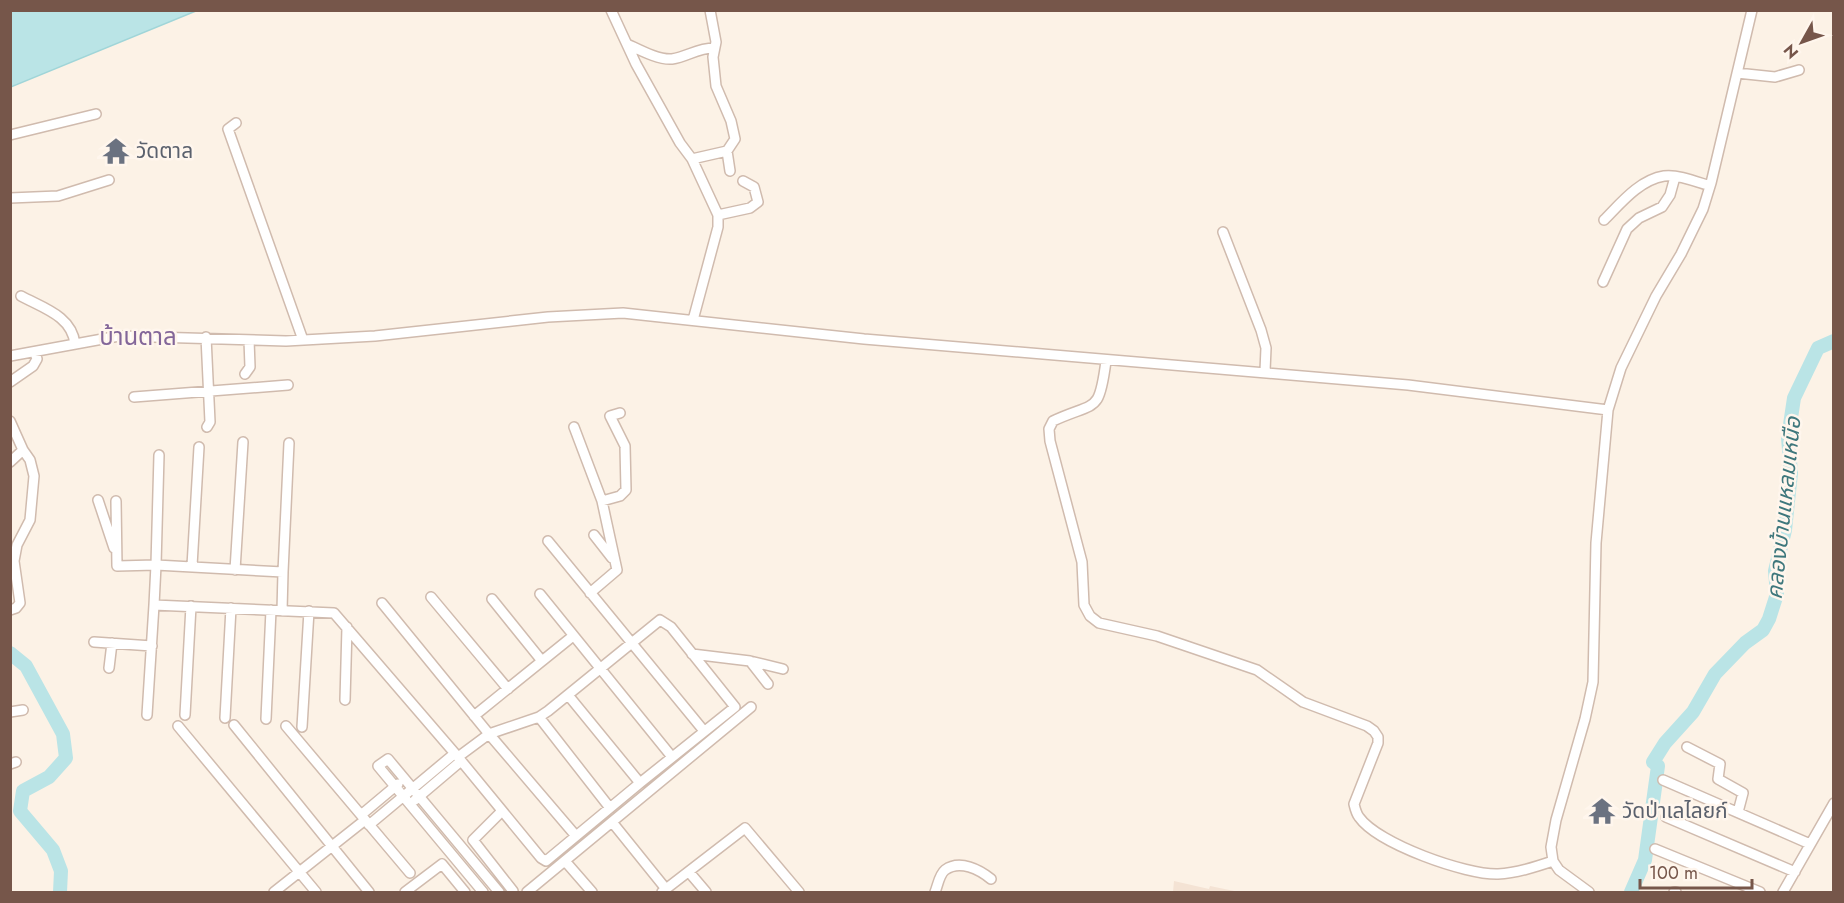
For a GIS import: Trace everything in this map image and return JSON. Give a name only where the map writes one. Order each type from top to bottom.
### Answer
[{"type":"street","points":[[710,10],[716,42],[713,57],[716,87],[731,121],[735,139],[727,151],[730,171]]},
{"type":"street","points":[[1589,892],[1567,878],[1553,861],[1551,847],[1556,820],[1585,719],[1593,682],[1596,543],[1608,410],[1621,368],[1656,296],[1681,254],[1703,209],[1752,10]]},
{"type":"street","points":[[612,11],[680,143],[692,159],[718,215],[718,228],[693,320]]},
{"type":"street","points":[[627,44],[651,55],[671,59],[701,48],[714,48]]},
{"type":"street","points":[[1737,73],[1775,77],[1799,70]]},
{"type":"street","points":[[10,135],[96,114]]},
{"type":"street","points":[[236,123],[228,129],[303,340]]},
{"type":"street","points":[[692,159],[727,151]]},
{"type":"street","points":[[1604,220],[1639,188],[1653,180],[1666,176],[1710,186]]},
{"type":"street","points":[[1603,282],[1627,229],[1639,218],[1662,207],[1670,195],[1675,177]]},
{"type":"street","points":[[10,198],[58,195],[110,180]]},
{"type":"street","points":[[718,215],[750,208],[758,202],[754,187],[743,181]]},
{"type":"street","points":[[1223,232],[1261,330],[1266,348],[1266,371]]},
{"type":"street","points":[[21,296],[69,324],[74,334],[75,344]]},
{"type":"street","points":[[10,356],[119,336],[303,340],[375,336],[468,324],[559,316],[623,313],[864,339],[1266,371],[1408,385],[1608,410]]},
{"type":"street","points":[[206,337],[210,391],[208,404],[210,422],[207,427]]},
{"type":"street","points":[[245,374],[250,367],[249,340]]},
{"type":"street","points":[[10,382],[33,366],[37,359],[35,353]]},
{"type":"street","points":[[1106,360],[1100,394],[1095,404],[1053,421],[1049,429],[1054,460],[1082,562],[1084,605],[1090,616],[1099,623],[1157,636],[1257,670],[1303,702],[1374,731],[1378,737],[1378,743],[1354,804],[1358,816],[1383,838],[1421,855],[1477,872],[1498,874],[1553,861]]},
{"type":"street","points":[[135,398],[288,385]]},
{"type":"street","points":[[602,501],[620,496],[626,490],[625,446],[610,416],[620,413]]},
{"type":"street","points":[[10,421],[30,460],[34,476],[30,520],[17,545],[14,561],[20,603],[16,608],[10,610]]},
{"type":"street","points":[[574,427],[602,501],[617,570],[590,593]]},
{"type":"street","points":[[235,570],[243,442]]},
{"type":"street","points":[[282,611],[289,443]]},
{"type":"street","points":[[192,566],[199,447]]},
{"type":"street","points":[[10,462],[23,450]]},
{"type":"street","points":[[147,715],[156,565],[159,455]]},
{"type":"street","points":[[98,500],[117,556]]},
{"type":"street","points":[[116,501],[117,566],[192,566],[283,572]]},
{"type":"street","points":[[594,535],[615,562]]},
{"type":"street","points":[[548,541],[704,731]]},
{"type":"street","points":[[540,594],[672,757]]},
{"type":"street","points":[[431,597],[508,689]]},
{"type":"street","points":[[492,599],[542,661]]},
{"type":"street","points":[[382,603],[576,836]]},
{"type":"street","points":[[154,605],[334,613],[458,757],[544,861],[549,860],[735,706],[671,627],[660,620],[539,717],[489,734],[458,757],[407,801],[365,820]]},
{"type":"street","points":[[185,715],[191,606]]},
{"type":"street","points":[[225,718],[231,608]]},
{"type":"street","points":[[266,719],[271,610]]},
{"type":"street","points":[[302,727],[309,612]]},
{"type":"street","points":[[345,700],[347,627]]},
{"type":"street","points":[[474,716],[573,636]]},
{"type":"street","points":[[94,642],[152,646]]},
{"type":"street","points":[[109,668],[112,643]]},
{"type":"street","points":[[692,654],[783,669]]},
{"type":"street","points":[[750,662],[768,684]]},
{"type":"street","points":[[568,695],[640,783]]},
{"type":"street","points":[[527,892],[751,707]]},
{"type":"street","points":[[10,712],[23,710]]},
{"type":"street","points":[[539,717],[610,808]]},
{"type":"street","points":[[234,725],[369,892]]},
{"type":"street","points":[[178,726],[316,892]]},
{"type":"street","points":[[286,726],[410,873]]},
{"type":"street","points":[[1687,747],[1720,764],[1718,779],[1743,793],[1738,812]]},
{"type":"street","points":[[483,892],[378,766],[387,759],[499,892]]},
{"type":"street","points":[[274,892],[365,820],[404,779]]},
{"type":"street","points":[[1663,780],[1810,844]]},
{"type":"street","points":[[1783,892],[1833,802]]},
{"type":"street","points":[[502,812],[473,840],[513,891]]},
{"type":"street","points":[[1666,817],[1795,872]]},
{"type":"street","points":[[612,822],[664,891],[745,828],[799,892]]},
{"type":"street","points":[[452,855],[463,848]]},
{"type":"street","points":[[1656,849],[1760,892]]},
{"type":"street","points":[[565,861],[592,892]]},
{"type":"street","points":[[406,892],[442,864],[465,892]]},
{"type":"street","points":[[935,892],[940,877],[945,870],[952,867],[973,868],[991,879]]},
{"type":"street","points":[[689,872],[706,892]]},
{"type":"shaded area","points":[[1174,881],[1209,889],[1210,886],[1239,892],[1173,892]]},
{"type":"water","points":[[11,10],[196,10],[196,11],[11,87]]},
{"type":"waterway","name":"คลองบ้านแหลมเหนือ","points":[[1631,892],[1645,860],[1658,766],[1653,762],[1665,743],[1693,712],[1715,674],[1745,643],[1763,630],[1769,619],[1777,594],[1775,571],[1785,530],[1791,473],[1788,438],[1794,398],[1818,348],[1834,341]]},
{"type":"waterway","points":[[10,653],[26,666],[63,734],[66,758],[49,777],[23,791],[20,811],[53,850],[61,871],[60,892]]},
{"type":"place","name":"วัดตาล","points":[[116,151]]},
{"type":"place","name":"วัดป่าเลไลยก์","points":[[1602,811]]},
{"type":"district","name":"บ้านตาล","points":[[138,336]]}]
